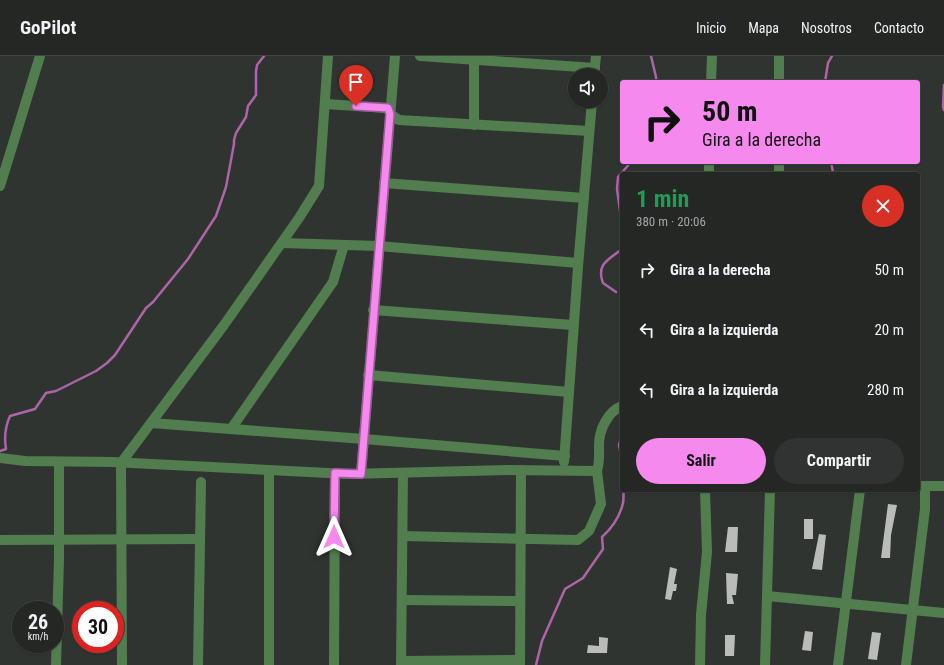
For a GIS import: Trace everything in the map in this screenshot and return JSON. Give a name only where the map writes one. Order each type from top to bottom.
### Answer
[{"type":"street","points":[[0,186],[40,56]]},
{"type":"street","points":[[122,665],[121,463],[224,325],[282,243],[319,186],[328,56]]},
{"type":"street","points":[[361,474],[373,310],[395,56]]},
{"type":"street","points":[[420,56],[474,58],[568,68]]},
{"type":"street","points":[[594,68],[596,56]]},
{"type":"street","points":[[711,80],[712,56]]},
{"type":"street","points":[[778,56],[779,80]]},
{"type":"street","points":[[474,58],[474,125]]},
{"type":"street","points":[[325,104],[388,108],[390,114],[399,120],[589,131]]},
{"type":"street","points":[[564,470],[578,263],[591,108]]},
{"type":"street","points":[[384,183],[584,198]]},
{"type":"street","points":[[282,243],[379,246],[578,263]]},
{"type":"street","points":[[231,429],[313,313],[333,282],[344,245]]},
{"type":"street","points":[[373,310],[574,325]]},
{"type":"street","points":[[368,375],[569,392]]},
{"type":"street","points":[[403,536],[578,540],[589,531],[601,504],[597,470],[600,459],[599,444],[606,419],[615,408],[620,407]]},
{"type":"street","points":[[151,423],[565,456]]},
{"type":"street","points":[[0,458],[26,461],[121,463],[361,474],[520,470],[597,470]]},
{"type":"street","points":[[56,665],[59,462]]},
{"type":"street","points":[[269,665],[270,470]]},
{"type":"street","points":[[403,473],[402,663],[520,663],[520,470]]},
{"type":"street","points":[[334,665],[335,473]]},
{"type":"street","points":[[198,665],[201,482]]},
{"type":"street","points":[[906,665],[925,509],[922,487],[944,486]]},
{"type":"street","points":[[700,665],[701,615],[707,552],[705,492]]},
{"type":"street","points":[[765,665],[770,492]]},
{"type":"street","points":[[838,665],[860,492]]},
{"type":"street","points":[[0,540],[200,539]]},
{"type":"street","points":[[767,596],[846,602],[944,613]]},
{"type":"street","points":[[402,600],[520,601]]},
{"type":"building","points":[[888,504],[897,505],[891,535],[890,558],[881,558]]},
{"type":"building","points":[[804,519],[813,519],[813,539],[804,539]]},
{"type":"building","points":[[728,527],[738,527],[737,552],[725,552]]},
{"type":"building","points":[[819,534],[826,535],[822,570],[812,569]]},
{"type":"building","points":[[670,567],[677,569],[674,584],[677,584],[676,591],[673,591],[671,600],[665,599]]},
{"type":"building","points":[[726,573],[738,574],[736,595],[732,595],[734,604],[727,604]]},
{"type":"building","points":[[805,631],[813,632],[811,651],[802,650]]},
{"type":"building","points":[[872,632],[881,633],[877,660],[868,659]]},
{"type":"building","points":[[725,635],[735,635],[734,656],[725,656]]},
{"type":"building","points":[[599,637],[608,638],[607,653],[587,653],[588,645],[599,646]]},
{"type":"waterway","points":[[0,451],[6,449],[5,432],[10,416],[35,409],[46,393],[56,391],[96,371],[107,363],[115,355],[146,308],[153,302],[188,259],[216,216],[226,187],[236,133],[246,117],[248,106],[256,95],[257,65],[264,56]]},
{"type":"waterway","points":[[651,56],[656,80]]},
{"type":"waterway","points":[[825,80],[828,63],[832,56]]},
{"type":"waterway","points":[[944,85],[944,110]]},
{"type":"waterway","points":[[622,172],[629,164]]},
{"type":"waterway","points":[[831,164],[833,172]]},
{"type":"waterway","points":[[620,175],[618,177],[617,189],[620,211]]},
{"type":"waterway","points":[[616,292],[603,283],[601,271],[605,263],[620,251]]},
{"type":"waterway","points":[[620,441],[620,450]]},
{"type":"waterway","points":[[536,665],[542,641],[565,589],[583,578],[603,549],[602,537],[609,530],[620,513],[624,492]]},
{"type":"route","points":[[334,537],[335,473],[361,474],[373,310],[390,114],[388,108],[356,106]]}]
